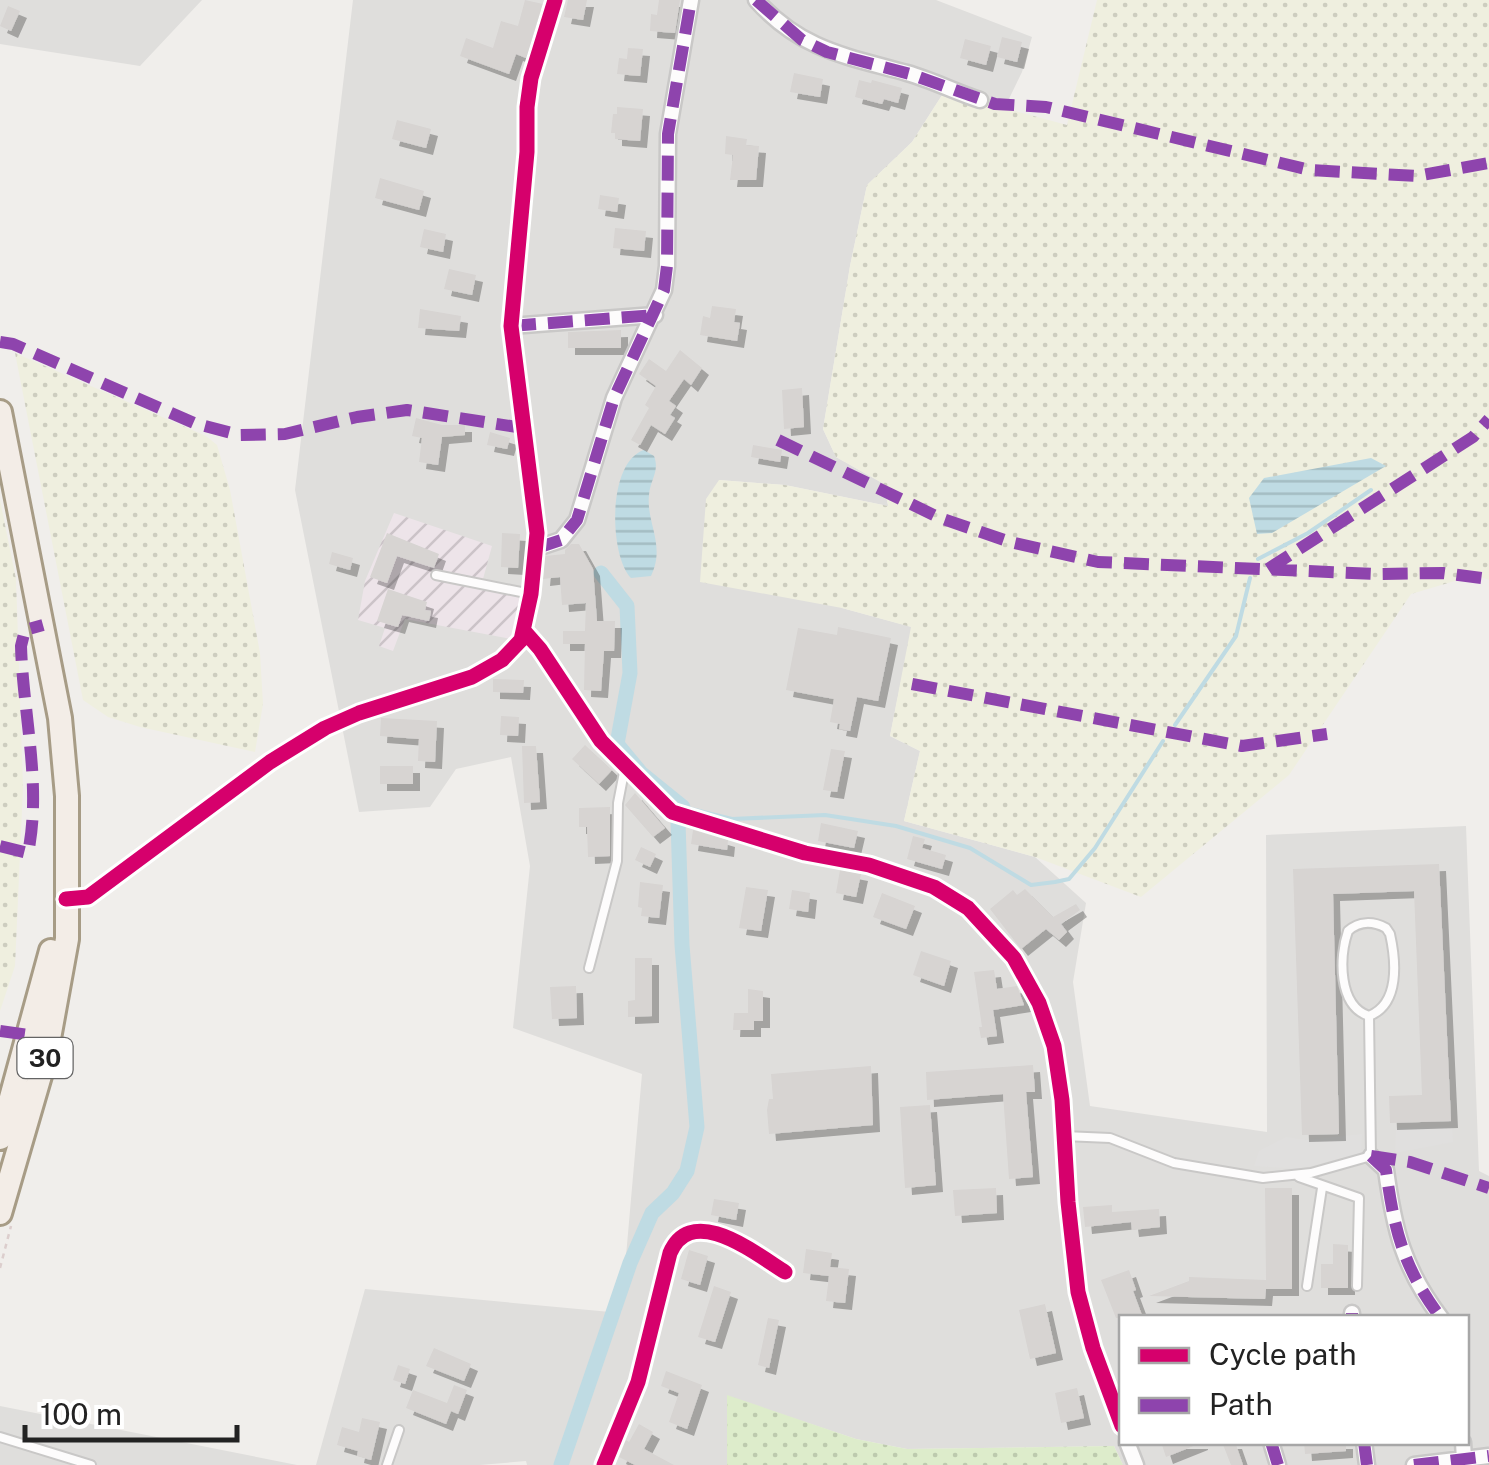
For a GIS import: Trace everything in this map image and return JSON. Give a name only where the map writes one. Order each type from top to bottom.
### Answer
[{"type":"main road","name":"30","points":[[0,412],[60,718],[67,796],[67,939],[46,1055],[0,1212]]},
{"type":"main road","name":"30","points":[[0,1138],[66,900]]},
{"type":"street","points":[[66,900],[88,898],[270,762],[326,728],[482,672],[509,655],[524,632],[537,548],[511,326],[528,152],[527,108],[555,0]]},
{"type":"street","points":[[537,548],[562,540],[574,526],[614,398],[664,290],[668,134],[692,0]]},
{"type":"street","points":[[756,0],[802,40],[827,52],[910,74],[980,100]]},
{"type":"street","points":[[511,326],[654,314]]},
{"type":"street","points":[[524,632],[540,649],[601,741],[672,812],[805,853],[869,865],[934,887],[968,908],[1014,958],[1039,1003],[1054,1046],[1078,1292],[1093,1348],[1119,1418]]},
{"type":"street","points":[[1371,1156],[1386,1170],[1394,1229],[1423,1295],[1439,1315]]},
{"type":"street","points":[[604,1465],[638,1382],[670,1253],[679,1238],[698,1232],[726,1236],[785,1272]]},
{"type":"street","points":[[1463,1445],[1464,1460]]},
{"type":"street","points":[[1414,1465],[1489,1456]]},
{"type":"lane","points":[[436,575],[531,594]]},
{"type":"lane","points":[[590,968],[618,862],[618,803],[625,765]]},
{"type":"lane","points":[[1370,923],[1386,928],[1390,934],[1393,979],[1386,1004],[1370,1016],[1360,1013],[1348,998],[1344,952],[1348,932],[1370,923]]},
{"type":"lane","points":[[1064,1136],[1110,1138],[1174,1163],[1262,1178],[1294,1175],[1371,1156],[1370,1016]]},
{"type":"lane","points":[[1294,1175],[1358,1198],[1357,1286]]},
{"type":"lane","points":[[1307,1286],[1322,1188]]},
{"type":"lane","points":[[388,1465],[399,1430]]},
{"type":"lane","points":[[0,1437],[91,1465]]},
{"type":"shaded area","points":[[0,0],[202,0],[140,66],[0,44]]},
{"type":"shaded area","points":[[353,0],[936,0],[1032,37],[1022,72],[1005,107],[944,92],[912,142],[867,185],[823,429],[836,457],[884,484],[888,506],[785,485],[719,480],[842,608],[912,627],[890,736],[920,751],[904,821],[1035,857],[1086,903],[1073,982],[1090,1106],[1267,1132],[1266,835],[1466,826],[1479,1171],[1489,1176],[1489,1465],[1123,1465],[1114,1446],[907,1449],[856,1439],[727,1396],[727,1465],[527,1465],[526,1461],[480,1465],[316,1465],[365,1289],[621,1313],[642,1074],[513,1028],[530,866],[511,757],[456,769],[430,807],[359,812],[295,490]]},
{"type":"shaded area","points":[[394,513],[492,546],[483,579],[526,588],[511,639],[405,619],[393,651],[379,646],[385,628],[358,620],[365,581]]},
{"type":"shaded area","points":[[1452,1127],[1453,1142],[1395,1153],[1396,1128]]},
{"type":"shaded area","points":[[1362,1134],[1361,1153],[1299,1169],[1254,1166],[1259,1151],[1286,1137],[1306,1140]]},
{"type":"shaded area","points":[[0,1406],[297,1465],[0,1465]]},
{"type":"green space","points":[[1097,0],[1489,0],[1489,580],[1475,575],[1411,594],[1289,775],[1141,897],[1035,857],[904,821],[920,751],[890,736],[911,627],[842,608],[700,582],[706,499],[719,480],[785,485],[888,506],[884,484],[836,457],[823,429],[867,185],[912,142],[944,92],[1067,125]]},
{"type":"green space","points":[[15,353],[206,436],[217,445],[230,490],[260,653],[263,704],[255,752],[140,727],[108,717],[83,700]]},
{"type":"green space","points":[[0,500],[16,579],[23,787],[15,966],[0,1011]]},
{"type":"green space","points":[[727,1395],[856,1439],[907,1449],[1114,1446],[1123,1465],[727,1465]]},
{"type":"water","points":[[644,450],[656,461],[649,505],[657,554],[651,576],[631,578],[619,550],[615,510],[623,472],[632,458]]},
{"type":"water","points":[[1371,458],[1386,466],[1272,533],[1257,534],[1249,498],[1264,478]]},
{"type":"building","points":[[525,0],[543,4],[526,58],[516,54],[509,74],[460,56],[466,38],[493,48],[501,21],[518,26]]},
{"type":"building","points":[[568,0],[587,0],[583,20],[564,17]]},
{"type":"building","points":[[659,0],[680,0],[675,33],[650,31],[651,14],[657,15]]},
{"type":"building","points":[[8,6],[20,11],[11,31],[0,26]]},
{"type":"building","points":[[1002,37],[1022,42],[1017,62],[997,57]]},
{"type":"building","points":[[965,39],[991,46],[986,65],[960,58]]},
{"type":"building","points":[[628,48],[643,49],[640,76],[617,74],[619,58],[627,59]]},
{"type":"building","points":[[794,73],[823,79],[820,97],[790,92]]},
{"type":"building","points":[[859,80],[902,88],[898,103],[884,99],[882,104],[855,97]]},
{"type":"building","points":[[617,107],[643,109],[640,141],[615,139],[615,133],[611,133]]},
{"type":"building","points":[[397,120],[431,129],[426,148],[392,139]]},
{"type":"building","points":[[726,136],[747,139],[746,145],[759,146],[756,180],[730,180],[733,155],[725,154]]},
{"type":"building","points":[[380,178],[424,191],[419,210],[375,198]]},
{"type":"building","points":[[600,195],[619,198],[617,212],[598,209]]},
{"type":"building","points":[[615,228],[646,231],[644,251],[613,248]]},
{"type":"building","points":[[424,229],[446,234],[443,252],[420,247]]},
{"type":"building","points":[[449,269],[476,275],[472,295],[444,289]]},
{"type":"building","points":[[712,306],[736,309],[734,322],[740,323],[737,341],[700,335],[703,316],[710,318]]},
{"type":"building","points":[[420,309],[461,316],[459,331],[418,328]]},
{"type":"building","points":[[621,330],[621,348],[568,348],[568,332]]},
{"type":"building","points":[[680,350],[702,368],[691,385],[684,379],[669,401],[676,406],[670,415],[675,418],[665,434],[651,425],[640,445],[631,440],[656,386],[639,374],[649,359],[666,371]]},
{"type":"building","points":[[802,388],[804,427],[784,429],[782,390]]},
{"type":"building","points":[[416,418],[442,425],[465,425],[465,435],[442,437],[438,465],[419,462],[422,438],[412,436]]},
{"type":"building","points":[[490,432],[510,438],[507,449],[487,445]]},
{"type":"building","points":[[753,445],[782,450],[780,462],[751,457]]},
{"type":"building","points":[[387,533],[439,554],[434,568],[397,556],[387,583],[370,577]]},
{"type":"building","points":[[502,533],[520,534],[518,568],[501,567]]},
{"type":"building","points":[[571,544],[579,544],[593,569],[597,621],[615,621],[614,651],[604,651],[601,691],[584,690],[585,644],[563,644],[563,631],[585,631],[586,603],[562,605],[560,577],[543,579],[545,556],[565,554]]},
{"type":"building","points":[[332,552],[353,558],[350,570],[329,564]]},
{"type":"building","points":[[388,589],[427,602],[425,610],[431,611],[429,621],[402,615],[398,627],[377,621]]},
{"type":"building","points":[[838,627],[891,638],[878,701],[857,697],[850,731],[830,722],[834,699],[786,690],[798,628],[837,635]]},
{"type":"building","points":[[493,679],[524,680],[523,693],[493,692]]},
{"type":"building","points":[[501,716],[519,717],[518,736],[500,735]]},
{"type":"building","points":[[381,718],[437,721],[435,762],[418,761],[419,739],[380,736]]},
{"type":"building","points":[[585,745],[612,770],[599,784],[572,759]]},
{"type":"building","points":[[522,746],[536,746],[540,802],[524,803]]},
{"type":"building","points":[[831,749],[845,751],[837,792],[823,790]]},
{"type":"building","points":[[380,766],[413,766],[413,784],[380,784]]},
{"type":"building","points":[[635,793],[665,828],[653,837],[625,805]]},
{"type":"building","points":[[610,807],[610,856],[588,857],[587,827],[579,827],[579,808]]},
{"type":"building","points":[[821,823],[858,831],[854,848],[818,841]]},
{"type":"building","points":[[693,830],[728,840],[727,850],[691,844]]},
{"type":"building","points":[[913,836],[925,839],[922,848],[946,855],[942,869],[907,859]]},
{"type":"building","points":[[641,847],[656,854],[650,867],[635,860]]},
{"type":"building","points":[[1439,864],[1451,1121],[1390,1123],[1389,1096],[1422,1095],[1414,891],[1333,894],[1339,1134],[1302,1135],[1293,869]]},
{"type":"building","points":[[840,870],[861,874],[856,897],[836,893]]},
{"type":"building","points":[[640,882],[663,885],[659,918],[641,916]]},
{"type":"building","points":[[746,887],[768,890],[761,931],[739,928]]},
{"type":"building","points":[[1025,889],[1053,917],[1076,904],[1080,910],[1061,924],[1067,932],[1059,940],[1046,929],[1021,949],[990,909],[1013,890],[1017,895]]},
{"type":"building","points":[[792,890],[810,893],[808,912],[789,909]]},
{"type":"building","points":[[882,893],[915,906],[906,929],[873,917]]},
{"type":"building","points":[[921,951],[951,961],[944,986],[913,975]]},
{"type":"building","points":[[635,958],[652,958],[652,1016],[628,1017],[628,1001],[635,1000]]},
{"type":"building","points":[[994,970],[997,989],[1017,986],[1024,1005],[993,1010],[997,1036],[981,1038],[974,972]]},
{"type":"building","points":[[576,986],[577,1018],[552,1019],[550,987]]},
{"type":"building","points":[[748,989],[763,991],[763,1021],[754,1021],[754,1030],[733,1030],[734,1013],[748,1013]]},
{"type":"building","points":[[1033,1065],[1035,1092],[1026,1092],[1033,1177],[1009,1179],[1003,1094],[927,1100],[926,1072]]},
{"type":"building","points":[[871,1066],[873,1125],[769,1134],[771,1074]]},
{"type":"building","points":[[930,1105],[936,1185],[905,1188],[900,1107]]},
{"type":"building","points":[[996,1188],[997,1213],[955,1216],[953,1190]]},
{"type":"building","points":[[1265,1188],[1292,1188],[1292,1289],[1266,1289],[1265,1299],[1149,1296],[1189,1281],[1189,1277],[1266,1280]]},
{"type":"building","points":[[714,1199],[739,1203],[736,1220],[711,1215]]},
{"type":"building","points":[[1112,1205],[1112,1212],[1159,1209],[1160,1227],[1132,1230],[1131,1222],[1085,1227],[1083,1207]]},
{"type":"building","points":[[1333,1244],[1348,1245],[1348,1288],[1321,1288],[1321,1264],[1333,1264]]},
{"type":"building","points":[[806,1249],[832,1253],[830,1267],[849,1269],[845,1303],[826,1301],[829,1276],[803,1273]]},
{"type":"building","points":[[689,1250],[708,1256],[700,1285],[681,1279]]},
{"type":"building","points":[[1129,1270],[1142,1315],[1116,1318],[1101,1280]]},
{"type":"building","points":[[714,1286],[731,1292],[715,1342],[698,1337]]},
{"type":"building","points":[[1045,1304],[1056,1353],[1030,1359],[1019,1310]]},
{"type":"building","points":[[768,1318],[779,1320],[769,1368],[758,1365]]},
{"type":"building","points":[[434,1348],[471,1364],[464,1381],[426,1366]]},
{"type":"building","points":[[398,1365],[410,1369],[405,1384],[393,1380]]},
{"type":"building","points":[[666,1371],[702,1385],[687,1429],[669,1422],[679,1393],[661,1386]]},
{"type":"building","points":[[454,1385],[467,1390],[458,1414],[451,1411],[446,1424],[406,1408],[413,1390],[447,1403]]},
{"type":"building","points":[[1077,1388],[1084,1418],[1061,1423],[1055,1393]]},
{"type":"building","points":[[362,1418],[380,1422],[371,1460],[337,1445],[342,1427],[359,1432]]},
{"type":"building","points":[[639,1424],[653,1432],[644,1449],[674,1465],[635,1465],[619,1457]]},
{"type":"building","points":[[1162,1445],[1196,1445],[1166,1457]]},
{"type":"building","points":[[1223,1445],[1236,1445],[1243,1465],[1231,1465]]},
{"type":"building","points":[[1304,1445],[1346,1445],[1346,1451],[1305,1454]]},
{"type":"waterway","points":[[1258,559],[1308,533],[1371,490]]},
{"type":"waterway","points":[[601,573],[627,606],[630,673],[617,744],[641,773],[683,807]]},
{"type":"waterway","points":[[1175,725],[1236,636],[1250,578]]},
{"type":"waterway","points":[[683,807],[732,819],[825,815],[896,826],[970,848],[1031,885],[1055,882],[1069,879],[1095,848],[1163,741]]},
{"type":"waterway","points":[[561,1465],[630,1263],[652,1213],[673,1193],[687,1171],[697,1127],[682,945],[678,822]]},
{"type":"marked path","points":[[537,548],[561,540],[577,520],[614,398],[664,290],[668,134],[691,0]]},
{"type":"marked path","points":[[756,0],[802,40],[827,52],[910,74],[995,104],[1046,107],[1310,170],[1417,176],[1489,163]]},
{"type":"marked path","points":[[511,326],[655,315]]},
{"type":"marked path","points":[[0,342],[13,344],[194,423],[239,435],[285,434],[407,410],[523,428]]},
{"type":"marked path","points":[[1268,569],[1473,437],[1489,419]]},
{"type":"marked path","points":[[778,440],[940,518],[1010,542],[1098,562],[1377,574],[1443,573],[1489,579]]},
{"type":"marked path","points":[[0,846],[28,853],[33,802],[21,646],[25,630],[43,625]]},
{"type":"marked path","points":[[912,684],[1242,746],[1327,734]]},
{"type":"marked path","points":[[0,1031],[29,1035]]},
{"type":"marked path","points":[[1371,1156],[1386,1170],[1397,1230],[1409,1265],[1439,1315]]},
{"type":"marked path","points":[[1371,1156],[1410,1162],[1489,1188]]},
{"type":"marked path","points":[[1272,1445],[1278,1465]]},
{"type":"marked path","points":[[1364,1445],[1367,1465]]},
{"type":"marked path","points":[[1414,1465],[1489,1456]]},
{"type":"cycle path","points":[[66,899],[88,897],[270,762],[325,728],[359,713],[472,677],[502,660],[521,640],[531,594],[537,533],[511,326],[527,152],[527,107],[531,78],[555,0]]},
{"type":"cycle path","points":[[525,632],[601,741],[672,812],[805,853],[869,865],[934,887],[968,908],[1014,958],[1039,1003],[1054,1046],[1078,1292],[1093,1348],[1119,1418]]},
{"type":"cycle path","points":[[604,1465],[638,1382],[670,1253],[680,1238],[693,1232],[725,1237],[785,1272]]}]
